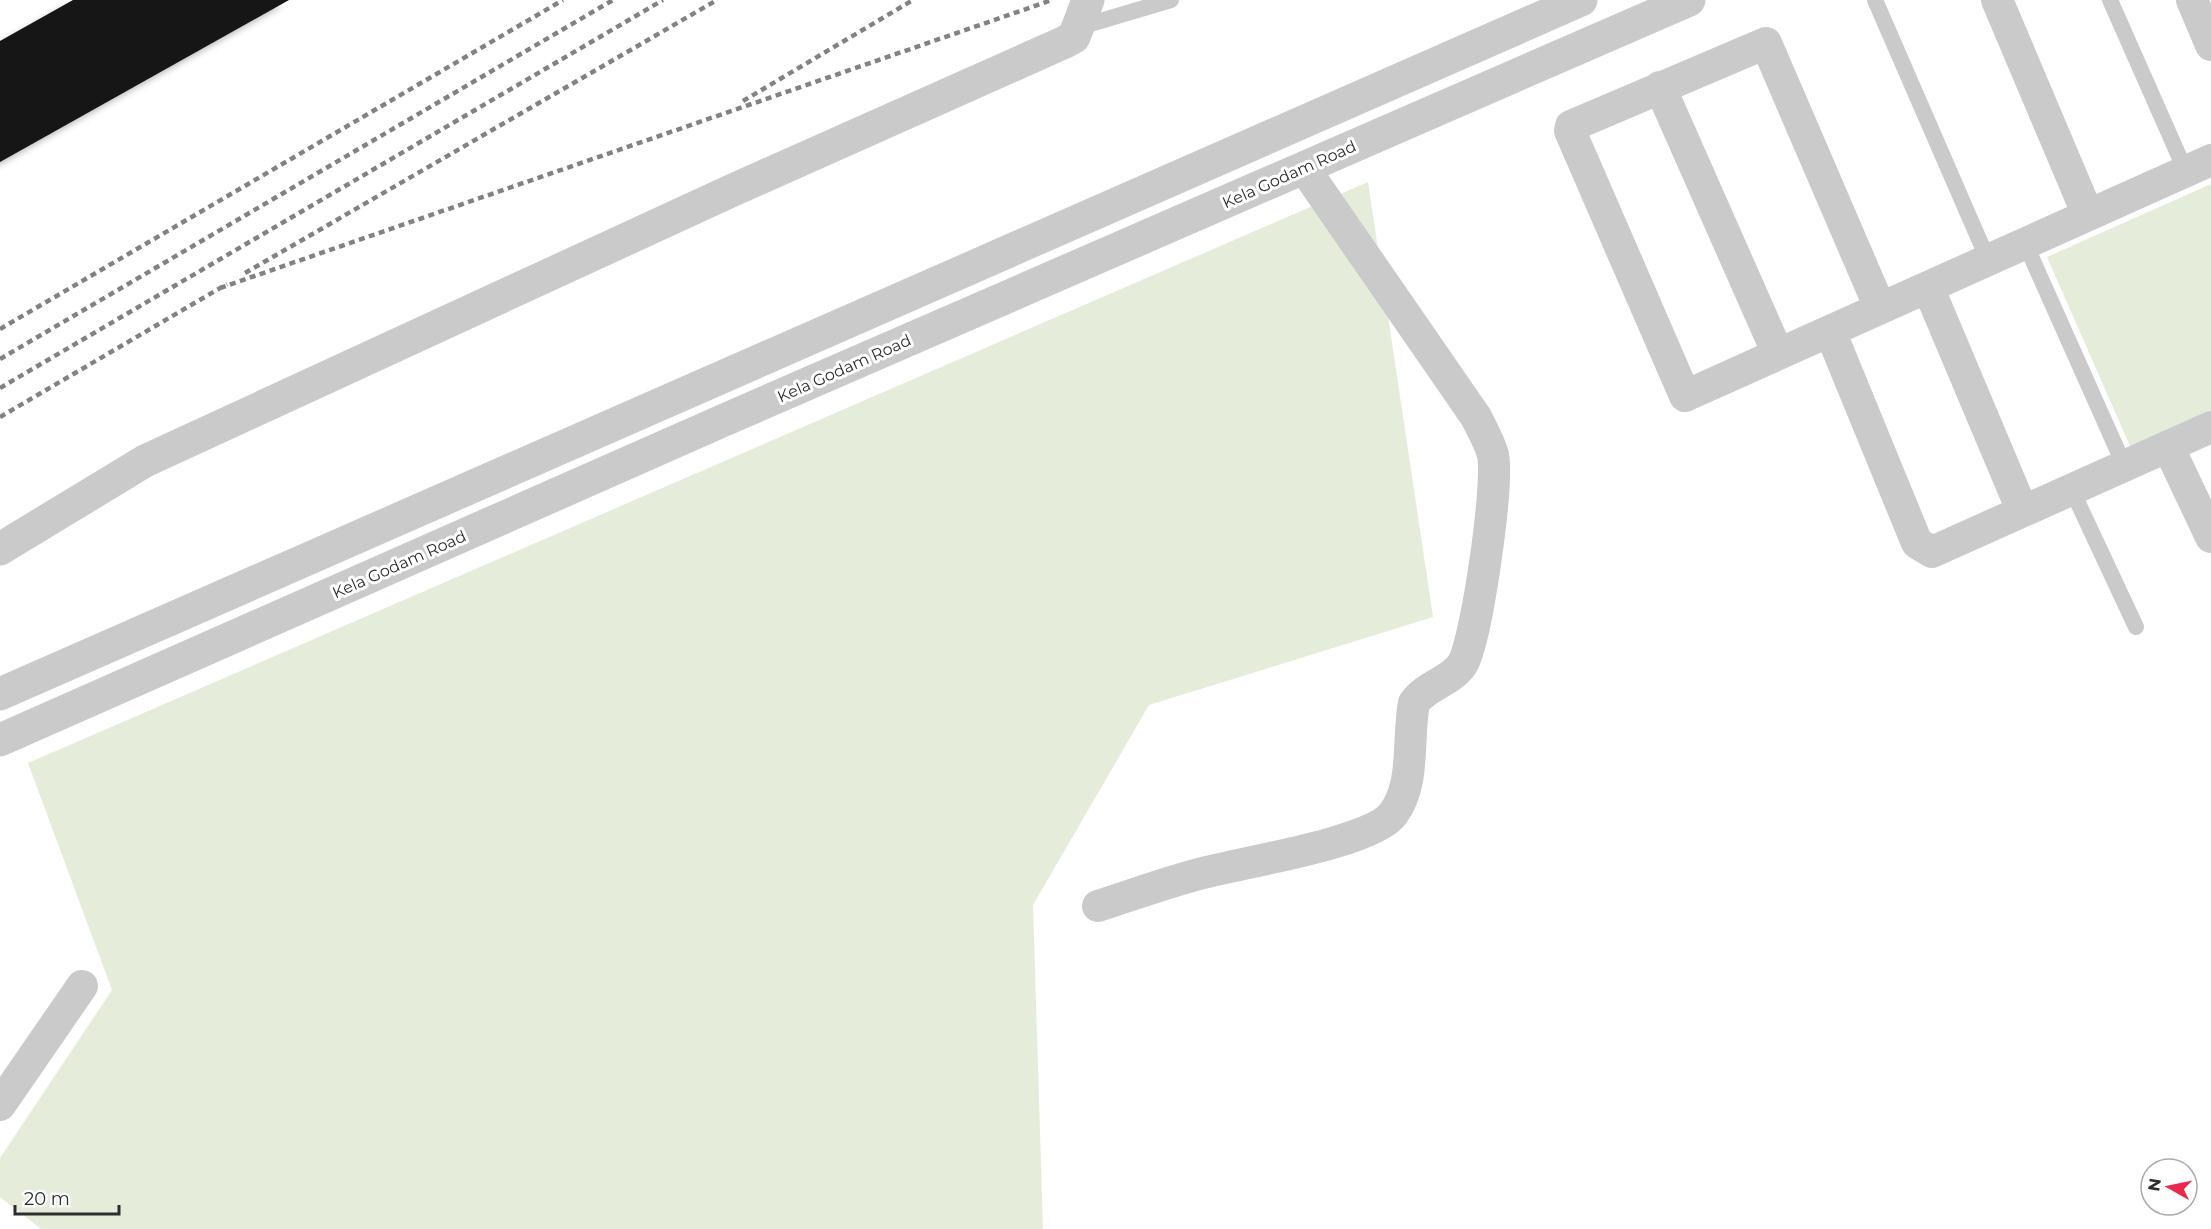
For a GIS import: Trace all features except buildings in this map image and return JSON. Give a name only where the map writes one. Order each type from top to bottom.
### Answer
[{"type":"street","points":[[0,694],[1581,0]]},
{"type":"street","name":"Kela Godam Road","points":[[0,740],[1689,0]]},
{"type":"street","points":[[1997,0],[2088,215]]},
{"type":"street","points":[[2192,0],[2211,45]]},
{"type":"street","points":[[0,549],[145,461],[733,190],[1065,42],[1074,37],[1084,13]]},
{"type":"street","points":[[1880,308],[1767,45],[1761,43],[1572,124],[1570,131],[1682,395],[1687,396],[2198,166]]},
{"type":"street","points":[[1660,87],[1778,354]]},
{"type":"street","points":[[1098,906],[1198,874],[1308,850],[1378,826],[1392,816],[1401,801],[1407,781],[1414,703],[1421,693],[1462,665],[1472,640],[1494,490],[1492,455],[1476,417],[1304,168]]},
{"type":"street","points":[[1928,287],[2022,510]]},
{"type":"street","points":[[1830,331],[1917,543],[1932,552],[1941,550],[2022,510],[2211,427]]},
{"type":"street","points":[[2168,446],[2211,537]]},
{"type":"street","points":[[0,1105],[82,986]]},
{"type":"lane","points":[[1084,13],[1171,0]]},
{"type":"lane","points":[[1875,0],[1988,260]]},
{"type":"lane","points":[[2110,0],[2198,166]]},
{"type":"lane","points":[[2025,243],[2124,465]]},
{"type":"lane","points":[[2071,488],[2136,627]]},
{"type":"green space","points":[[1368,182],[1433,617],[1149,705],[1033,905],[1043,1229],[41,1229],[0,1197],[0,1158],[112,990],[28,763]]},
{"type":"green space","points":[[2211,184],[2211,410],[2130,446],[2047,257]]},
{"type":"railway","points":[[0,329],[563,0]]},
{"type":"railway","points":[[0,359],[613,0]]},
{"type":"railway","points":[[0,388],[663,0]]},
{"type":"railway","points":[[245,273],[717,0]]},
{"type":"railway","points":[[743,101],[913,0]]},
{"type":"railway","points":[[220,288],[1052,0]]},
{"type":"railway","points":[[0,417],[227,284]]}]
